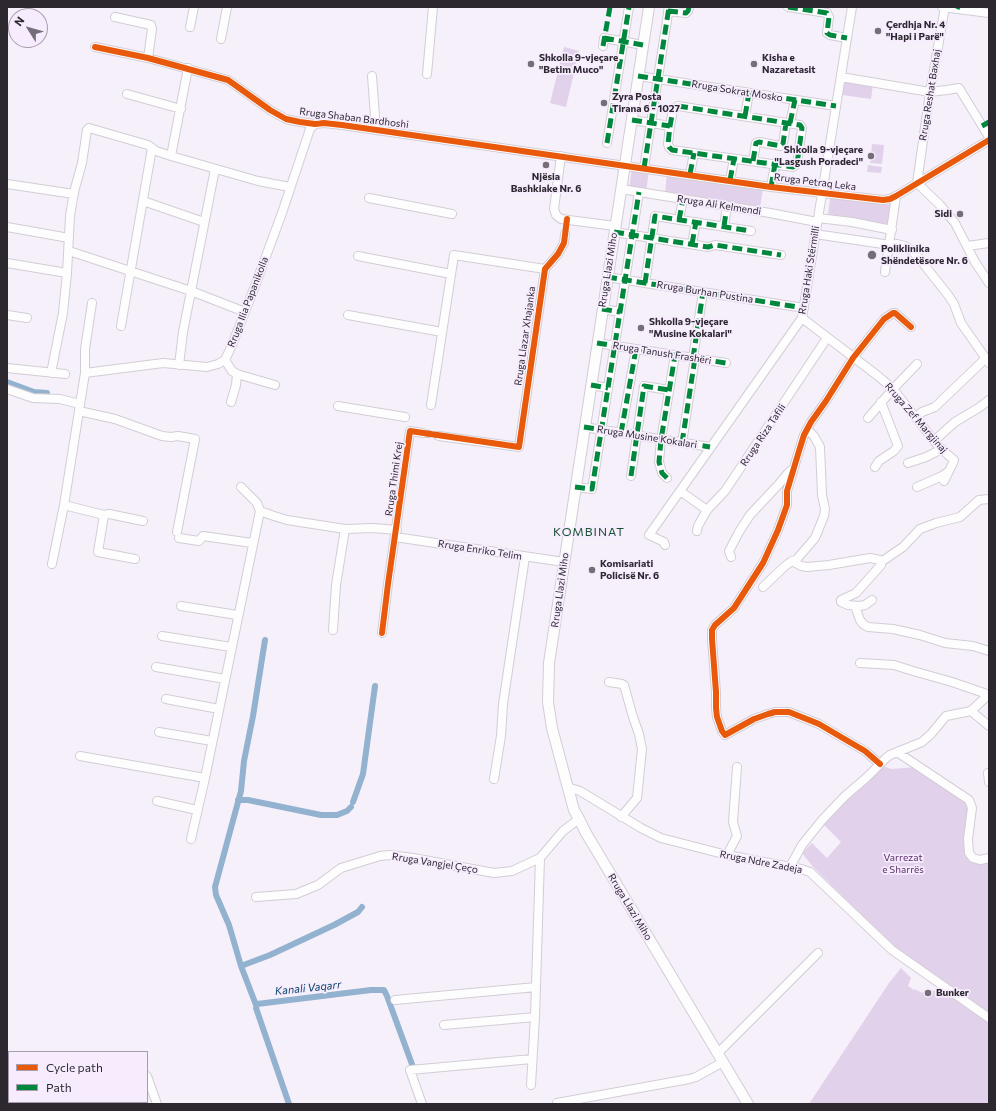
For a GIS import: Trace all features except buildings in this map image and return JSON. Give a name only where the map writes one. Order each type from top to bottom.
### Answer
[{"type":"main road","name":"Rruga Llazi Miho","points":[[649,7],[548,663],[548,689],[552,728],[568,787],[586,834],[748,1104]]},
{"type":"street","points":[[190,27],[194,7]]},
{"type":"street","points":[[221,39],[227,7]]},
{"type":"street","points":[[427,74],[433,7]]},
{"type":"street","points":[[607,143],[629,7]]},
{"type":"street","points":[[644,168],[668,9],[686,13],[689,7]]},
{"type":"street","points":[[788,7],[828,14],[827,34],[847,38]]},
{"type":"street","name":"Rruga Haki Stërmilli","points":[[665,545],[664,542],[649,535],[802,318],[852,7]]},
{"type":"street","points":[[942,7],[989,13]]},
{"type":"street","name":"Rruga Reshat Baxhaj","points":[[917,183],[930,92],[945,8]]},
{"type":"street","points":[[115,17],[151,25],[152,29],[148,58]]},
{"type":"street","points":[[603,46],[604,38],[643,45]]},
{"type":"street","name":"Rruga Shaban Bardhoshi","points":[[95,47],[148,58],[228,80],[270,110],[286,119],[315,124],[324,123],[376,130],[624,166]]},
{"type":"street","points":[[172,156],[188,68]]},
{"type":"street","points":[[372,76],[376,130]]},
{"type":"street","name":"Rruga Sokrat Mosko","points":[[638,76],[836,106]]},
{"type":"street","points":[[841,78],[930,92],[959,88],[986,124],[989,137]]},
{"type":"street","points":[[745,116],[749,93]]},
{"type":"street","points":[[127,94],[181,109]]},
{"type":"street","points":[[753,161],[756,143],[759,142],[781,146],[783,144],[794,100]]},
{"type":"street","points":[[678,106],[745,116],[800,125],[802,127],[798,164],[794,167],[672,150],[669,147],[670,126],[675,107],[678,106]]},
{"type":"street","points":[[632,120],[670,126]]},
{"type":"street","name":"Rruga Ilia Papanikolla","points":[[85,373],[163,363],[208,367],[218,364],[224,360],[232,345],[245,312],[310,129],[315,124]]},
{"type":"street","points":[[51,373],[63,313],[69,251],[70,216],[82,163],[87,130],[89,128],[148,145],[156,151],[215,169],[258,181],[290,187]]},
{"type":"street","name":"Rruga Petraq Leka","points":[[624,166],[822,193],[890,200],[989,140]]},
{"type":"street","points":[[121,326],[152,148]]},
{"type":"street","points":[[690,174],[694,153]]},
{"type":"street","points":[[561,156],[555,212],[558,217],[652,238],[708,247],[715,245],[781,255]]},
{"type":"street","points":[[730,180],[734,159]]},
{"type":"street","points":[[771,186],[775,164]]},
{"type":"street","points":[[179,365],[183,332],[215,169]]},
{"type":"street","points":[[917,183],[949,214],[961,232],[975,262],[989,283]]},
{"type":"street","points":[[7,184],[74,194]]},
{"type":"street","name":"Rruga Ali Kelmendi","points":[[621,189],[818,220],[852,222],[892,230]]},
{"type":"street","points":[[575,487],[592,489],[639,192]]},
{"type":"street","points":[[885,272],[896,196]]},
{"type":"street","points":[[369,198],[452,214]]},
{"type":"street","points":[[679,220],[683,199]]},
{"type":"street","points":[[143,201],[204,222]]},
{"type":"street","points":[[724,226],[727,206]]},
{"type":"street","points":[[645,283],[655,216],[751,230]]},
{"type":"street","points":[[431,405],[454,255],[545,269],[558,254],[564,243],[567,219]]},
{"type":"street","points":[[692,244],[696,222]]},
{"type":"street","points":[[7,227],[69,238]]},
{"type":"street","points":[[816,234],[905,246],[918,257],[948,294],[954,304],[961,324],[987,360],[935,407],[922,412],[916,417]]},
{"type":"street","points":[[968,246],[989,242]]},
{"type":"street","points":[[69,251],[191,292],[245,312]]},
{"type":"street","points":[[358,256],[451,274]]},
{"type":"street","points":[[7,264],[67,273]]},
{"type":"street","name":"Rruga Llazar Xhajanka","points":[[439,436],[519,447],[545,269]]},
{"type":"street","name":"Rruga Burhan Pustina","points":[[607,277],[804,308]]},
{"type":"street","points":[[682,443],[703,292]]},
{"type":"street","points":[[52,564],[64,505],[80,408],[85,373],[85,349],[92,303]]},
{"type":"street","points":[[602,309],[620,312]]},
{"type":"street","points":[[880,764],[865,751],[819,724],[795,713],[775,712],[754,719],[725,735],[717,717],[712,630],[715,625],[734,608],[763,563],[788,505],[786,495],[804,435],[853,358],[879,324],[893,313],[899,316],[911,327]]},
{"type":"street","points":[[7,315],[27,318]]},
{"type":"street","points":[[348,315],[442,332]]},
{"type":"street","name":"Rruga Zef Margjinaj","points":[[802,318],[893,389],[942,450],[954,460],[950,470]]},
{"type":"street","name":"Rruga Riza Tafili","points":[[697,530],[707,510],[725,491],[827,338]]},
{"type":"street","name":"Rruga Tanush Frashëri","points":[[597,343],[726,363]]},
{"type":"street","points":[[621,433],[636,349]]},
{"type":"street","points":[[667,478],[662,473],[660,466],[661,440],[675,355]]},
{"type":"street","points":[[224,360],[232,371],[237,374],[275,385]]},
{"type":"street","points":[[868,418],[917,364]]},
{"type":"street","points":[[7,368],[65,374]]},
{"type":"street","points":[[231,402],[236,385],[237,374]]},
{"type":"street","points":[[590,385],[608,388]]},
{"type":"street","points":[[631,476],[644,386],[669,390]]},
{"type":"street","points":[[7,389],[33,398],[60,399],[80,408],[162,436],[178,436],[195,439],[178,535],[199,541],[203,536],[252,543]]},
{"type":"street","points":[[935,440],[955,422],[989,400]]},
{"type":"street","points":[[875,467],[879,461],[894,451],[898,446],[881,402]]},
{"type":"street","points":[[338,406],[405,417]]},
{"type":"street","name":"Rruga Musine Kokalari","points":[[584,427],[710,447]]},
{"type":"street","points":[[763,587],[792,561],[796,560],[814,538],[824,516],[825,509],[822,495],[820,447],[814,436],[807,429]]},
{"type":"street","name":"Rruga Thimi Krej","points":[[382,633],[410,432],[423,433]]},
{"type":"street","points":[[908,463],[942,450]]},
{"type":"street","points":[[731,557],[729,551],[747,520],[755,509],[794,468]]},
{"type":"street","points":[[944,481],[950,470]]},
{"type":"street","points":[[917,486],[942,476],[950,470]]},
{"type":"street","points":[[191,839],[205,778],[252,543],[260,511],[257,503],[241,487]]},
{"type":"street","points":[[680,491],[707,510]]},
{"type":"street","points":[[872,600],[865,605],[855,606],[843,604],[841,600],[856,593],[882,562],[903,547],[920,529],[960,516],[979,500],[989,498]]},
{"type":"street","points":[[64,505],[104,515],[109,514],[143,521]]},
{"type":"street","name":"Rruga Enriko Telim","points":[[260,511],[287,520],[345,529],[373,528],[396,534],[525,557],[564,562]]},
{"type":"street","points":[[104,515],[98,552],[135,559]]},
{"type":"street","points":[[333,630],[336,585],[345,529]]},
{"type":"street","points":[[494,779],[504,698],[525,557]]},
{"type":"street","points":[[792,561],[801,566],[807,567],[870,558],[880,560],[882,562]]},
{"type":"street","points":[[181,606],[237,615]]},
{"type":"street","points":[[855,606],[860,620],[868,627],[893,629],[920,635],[945,643],[974,646],[989,651]]},
{"type":"street","points":[[162,636],[231,647]]},
{"type":"street","points":[[790,867],[802,845],[823,819],[845,796],[890,755],[922,742],[946,716],[971,711],[988,696],[984,693],[952,682],[913,672],[894,665],[860,663]]},
{"type":"street","points":[[156,667],[225,679]]},
{"type":"street","points":[[609,682],[622,684],[624,686],[639,734],[642,749],[637,798],[621,817]]},
{"type":"street","points":[[166,699],[219,709]]},
{"type":"street","points":[[971,711],[989,726]]},
{"type":"street","points":[[159,732],[212,741]]},
{"type":"street","points":[[899,751],[900,754],[968,800],[972,805],[968,853],[973,858],[980,860],[989,858]]},
{"type":"street","points":[[80,756],[205,778]]},
{"type":"street","points":[[727,856],[737,836],[733,822],[737,768]]},
{"type":"street","points":[[988,773],[989,782]]},
{"type":"street","name":"Rruga Ndre Zadeja","points":[[568,787],[580,791],[621,817],[660,838],[727,856],[804,870],[815,875],[892,950],[989,1018]]},
{"type":"street","points":[[157,801],[197,810]]},
{"type":"street","name":"Rruga Vangjel Çeço","points":[[256,897],[296,894],[318,885],[341,868],[380,856],[389,855],[494,873],[512,871],[540,858],[563,831],[579,819]]},
{"type":"street","points":[[531,1085],[535,1017],[540,858]]},
{"type":"street","points":[[557,1103],[690,1080],[721,1058],[818,952]]},
{"type":"street","points":[[395,1000],[536,987]]},
{"type":"street","points":[[444,1025],[535,1017]]},
{"type":"street","points":[[422,1104],[410,1070],[532,1059]]},
{"type":"street","points":[[148,1079],[157,1104]]},
{"type":"green space","points":[[564,47],[579,51],[566,107],[550,103]]},
{"type":"green space","points":[[844,81],[873,85],[871,99],[842,95]]},
{"type":"green space","points":[[872,144],[884,145],[882,164],[870,163]]},
{"type":"green space","points":[[868,165],[882,167],[881,173],[867,172]]},
{"type":"green space","points":[[632,167],[649,169],[646,193],[629,190]]},
{"type":"green space","points":[[667,174],[763,188],[760,208],[665,193]]},
{"type":"green space","points":[[830,199],[892,205],[891,226],[829,216]]},
{"type":"green space","name":"Varrezat e Sharrës","points":[[883,766],[891,769],[918,767],[969,804],[966,853],[989,861],[989,1014],[892,945],[813,867],[802,853],[812,843],[827,858],[841,842],[823,824],[845,800]]},
{"type":"green space","points":[[901,968],[911,978],[908,986],[914,990],[915,989],[922,993],[927,988],[933,991],[944,990],[989,1022],[989,1104],[809,1104],[889,983]]},
{"type":"waterway","points":[[7,382],[34,392],[47,393]]},
{"type":"waterway","points":[[256,1005],[241,966],[229,925],[216,895],[215,887],[241,791],[244,761],[265,640]]},
{"type":"waterway","points":[[353,802],[363,774],[375,686]]},
{"type":"waterway","points":[[238,800],[248,800],[321,815],[337,815],[347,811],[351,807]]},
{"type":"waterway","points":[[241,966],[270,955],[334,925],[358,912],[362,907]]},
{"type":"waterway","name":"Kanali Vaqarr","points":[[289,1104],[256,1008],[257,1004],[371,990],[384,990],[413,1067]]},
{"type":"tunnel","points":[[423,433],[439,436]]},
{"type":"marked path","points":[[603,46],[610,7]]},
{"type":"marked path","points":[[607,143],[629,7]]},
{"type":"marked path","points":[[644,168],[669,7]]},
{"type":"marked path","points":[[668,11],[686,13],[689,7]]},
{"type":"marked path","points":[[788,7],[827,13],[829,17],[827,33],[830,35],[847,38]]},
{"type":"marked path","points":[[604,38],[643,45]]},
{"type":"marked path","points":[[638,76],[836,106]]},
{"type":"marked path","points":[[745,116],[749,93]]},
{"type":"marked path","points":[[790,123],[795,100]]},
{"type":"marked path","points":[[678,106],[800,125],[802,128],[797,164],[793,167],[672,150],[668,144],[670,126],[673,110],[678,106]]},
{"type":"marked path","points":[[632,120],[670,126]]},
{"type":"marked path","points":[[982,126],[989,122]]},
{"type":"marked path","points":[[753,161],[756,143],[759,142],[781,146],[783,144],[786,123]]},
{"type":"marked path","points":[[690,174],[694,153]]},
{"type":"marked path","points":[[730,180],[734,159]]},
{"type":"marked path","points":[[771,187],[775,164]]},
{"type":"marked path","points":[[575,487],[592,489],[639,192]]},
{"type":"marked path","points":[[679,220],[683,199]]},
{"type":"marked path","points":[[724,226],[727,206]]},
{"type":"marked path","points":[[645,283],[655,216],[751,231]]},
{"type":"marked path","points":[[692,244],[696,222]]},
{"type":"marked path","points":[[614,232],[708,247],[715,245],[781,255]]},
{"type":"marked path","points":[[607,277],[804,308]]},
{"type":"marked path","points":[[693,358],[703,292]]},
{"type":"marked path","points":[[602,309],[620,312]]},
{"type":"marked path","points":[[597,343],[726,363]]},
{"type":"marked path","points":[[621,433],[636,349]]},
{"type":"marked path","points":[[667,478],[662,473],[659,462],[661,440],[675,355]]},
{"type":"marked path","points":[[682,443],[695,358]]},
{"type":"marked path","points":[[591,385],[608,388]]},
{"type":"marked path","points":[[631,476],[644,386],[669,390]]},
{"type":"marked path","points":[[584,427],[710,447]]},
{"type":"cycle path","points":[[95,47],[148,58],[228,80],[270,110],[286,119],[300,122],[342,125],[771,187],[883,200],[896,196],[989,140]]},
{"type":"cycle path","points":[[382,633],[410,431],[519,447],[545,269],[558,254],[564,243],[567,219]]},
{"type":"cycle path","points":[[880,764],[865,751],[819,724],[789,712],[775,712],[754,719],[725,735],[717,717],[712,630],[715,625],[734,608],[763,563],[778,530],[787,505],[787,491],[804,435],[853,358],[884,319],[893,313],[895,313],[911,327]]},
{"type":"place","name":"Çerdhja Nr. 4 \"Hapi i Parë\"","points":[[878,31]]},
{"type":"place","name":"Shkolla 9-vjeçare \"Betim Muco\"","points":[[531,64]]},
{"type":"place","name":"Kisha e Nazaretasit","points":[[754,64]]},
{"type":"place","name":"Zyra Posta Tirana 6 - 1027","points":[[604,103]]},
{"type":"place","name":"Shkolla 9-vjeçare \"Lasgush Poradeci\"","points":[[871,156]]},
{"type":"place","name":"Njësia Bashkiake Nr. 6","points":[[546,165]]},
{"type":"place","name":"Sidi","points":[[960,214]]},
{"type":"place","name":"Poliklinika Shëndetësore Nr. 6","points":[[872,255]]},
{"type":"place","name":"Shkolla 9-vjeçare \"Musine Kokalari\"","points":[[641,328]]},
{"type":"place","name":"Komisariati Policisë Nr. 6","points":[[592,570]]},
{"type":"place","name":"Bunker","points":[[928,993]]},
{"type":"district","name":"KOMBINAT","points":[[589,532]]}]
